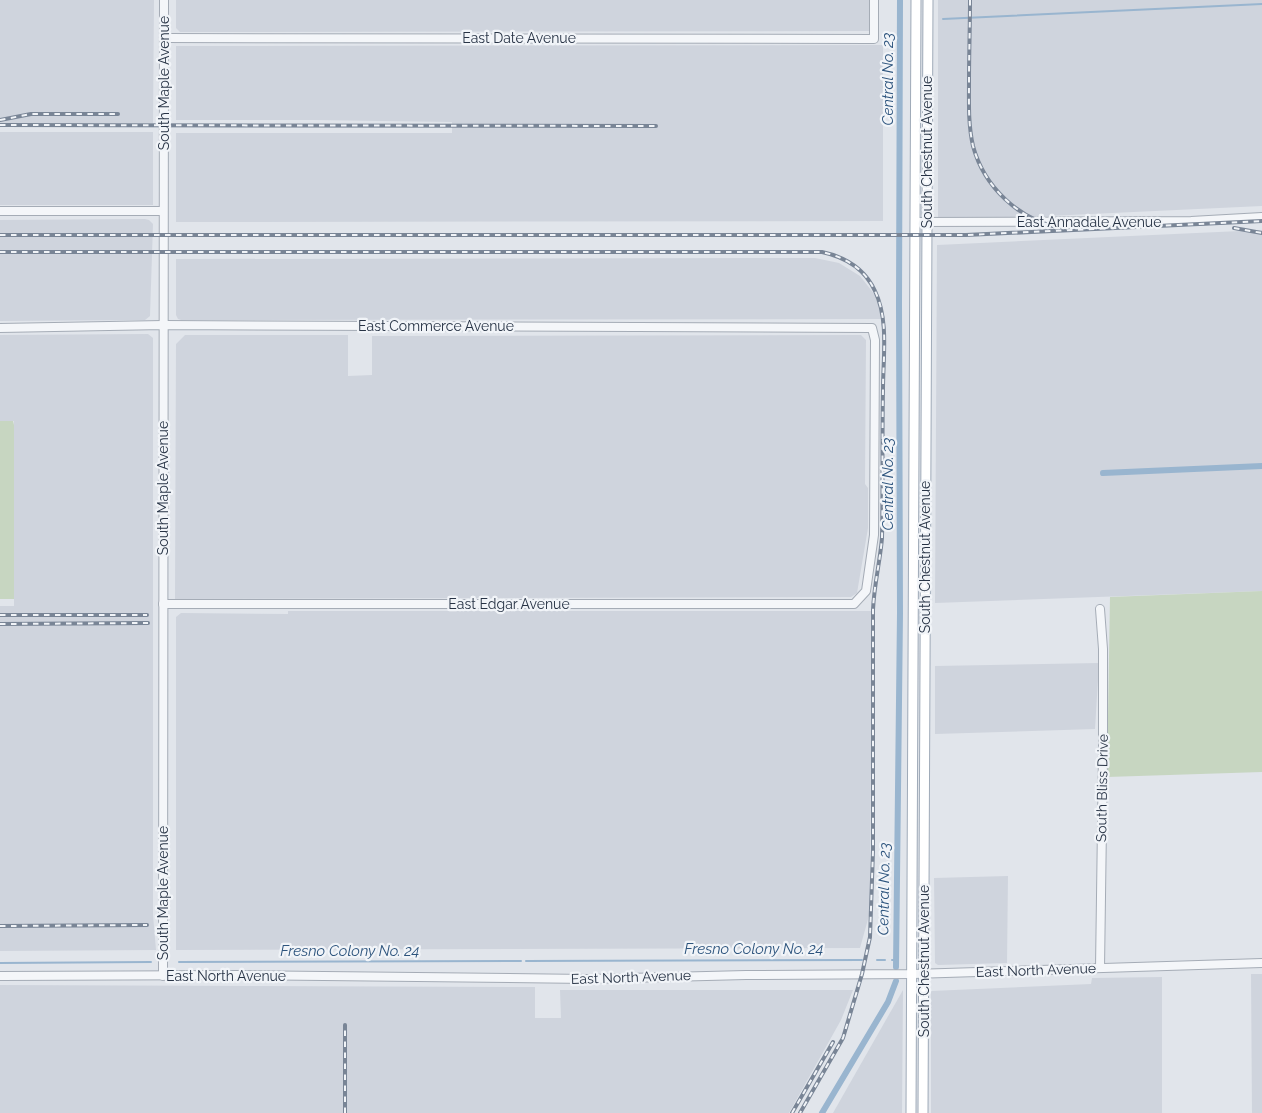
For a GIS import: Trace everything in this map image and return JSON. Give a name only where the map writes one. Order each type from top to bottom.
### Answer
[{"type":"main road","name":"South Chestnut Avenue","points":[[911,1113],[916,0]]},
{"type":"main road","name":"South Chestnut Avenue","points":[[923,1113],[928,0]]},
{"type":"main road","points":[[914,604],[925,604]]},
{"type":"street","name":"South Maple Avenue","points":[[163,976],[164,0]]},
{"type":"street","name":"East Date Avenue","points":[[164,38],[874,39],[874,0]]},
{"type":"street","points":[[0,211],[164,211]]},
{"type":"street","name":"East Annadale Avenue","points":[[916,222],[1191,221],[1262,217]]},
{"type":"street","name":"East Commerce Avenue","points":[[0,328],[164,326],[872,328],[875,340],[874,535],[866,591],[854,604]]},
{"type":"street","name":"East Edgar Avenue","points":[[163,604],[854,604]]},
{"type":"street","name":"South Bliss Drive","points":[[1100,609],[1103,753],[1100,968]]},
{"type":"street","name":"East North Avenue","points":[[0,976],[243,975],[562,979],[746,974],[924,974],[1262,963]]},
{"type":"shaded area","points":[[0,0],[154,0],[153,123],[0,123]]},
{"type":"shaded area","points":[[176,0],[870,0],[870,31],[180,32],[176,28]]},
{"type":"shaded area","points":[[938,0],[1262,0],[1262,206],[938,221]]},
{"type":"shaded area","points":[[883,45],[883,221],[176,222],[176,133],[452,133],[452,122],[176,120],[176,46]]},
{"type":"shaded area","points":[[0,132],[153,132],[153,205],[0,205]]},
{"type":"shaded area","points":[[145,219],[153,224],[150,316],[145,320],[0,321],[0,220]]},
{"type":"shaded area","points":[[1262,230],[1262,591],[935,603],[937,245]]},
{"type":"shaded area","points":[[815,258],[839,263],[860,276],[875,295],[882,319],[181,320],[176,315],[176,259]]},
{"type":"shaded area","points":[[148,334],[153,338],[153,915],[156,950],[0,951],[0,606],[14,606],[14,421],[0,421],[0,335]]},
{"type":"shaded area","points":[[185,335],[348,335],[348,376],[372,375],[372,336],[861,335],[866,340],[865,484],[868,488],[868,528],[857,593],[851,597],[175,599],[176,344]]},
{"type":"shaded area","points":[[288,611],[872,611],[870,912],[860,948],[176,950],[176,617],[181,613],[288,614]]},
{"type":"shaded area","points":[[1099,663],[1095,729],[935,734],[935,666]]},
{"type":"shaded area","points":[[1008,876],[1007,963],[938,965],[935,963],[934,878]]},
{"type":"shaded area","points":[[1251,974],[1262,974],[1262,1113],[1252,1113]]},
{"type":"shaded area","points":[[1162,977],[1162,1113],[931,1113],[931,991],[1091,984],[1092,978]]},
{"type":"shaded area","points":[[0,985],[535,987],[535,1018],[561,1018],[560,990],[853,990],[841,1020],[789,1113],[0,1113]]},
{"type":"shaded area","points":[[903,990],[902,1113],[833,1113],[854,1076]]},
{"type":"green space","points":[[0,421],[13,421],[14,425],[14,599],[0,599]]},
{"type":"green space","points":[[1262,591],[1262,772],[1107,777],[1110,597]]},
{"type":"waterway","name":"Central No. 23","points":[[896,967],[900,613],[900,0]]},
{"type":"waterway","points":[[943,19],[1262,4]]},
{"type":"waterway","points":[[1103,473],[1262,466]]},
{"type":"waterway","name":"Fresno Colony No. 24","points":[[526,961],[862,960]]},
{"type":"waterway","name":"Fresno Colony No. 24","points":[[877,960],[885,960]]},
{"type":"waterway","name":"Fresno Colony No. 24","points":[[179,962],[521,961]]},
{"type":"waterway","name":"Fresno Colony No. 24","points":[[0,963],[151,962]]},
{"type":"waterway","name":"Central No. 23","points":[[822,1113],[888,1002],[896,981]]},
{"type":"railway","points":[[970,0],[970,121],[971,138],[978,161],[985,175],[1005,199],[1031,218],[1061,228]]},
{"type":"railway","points":[[0,120],[31,114],[118,114]]},
{"type":"railway","points":[[0,125],[656,126]]},
{"type":"railway","points":[[0,235],[966,235],[1262,221]]},
{"type":"railway","points":[[1234,228],[1262,233]]},
{"type":"railway","points":[[0,252],[822,252],[839,257],[853,265],[866,276],[879,302],[884,327],[882,538],[873,610],[873,851],[870,937],[862,974],[843,1038],[800,1113]]},
{"type":"railway","points":[[0,615],[147,615]]},
{"type":"railway","points":[[0,624],[148,623]]},
{"type":"railway","points":[[0,926],[147,925]]},
{"type":"railway","points":[[345,1025],[345,1113]]},
{"type":"railway","points":[[792,1113],[833,1042]]}]
